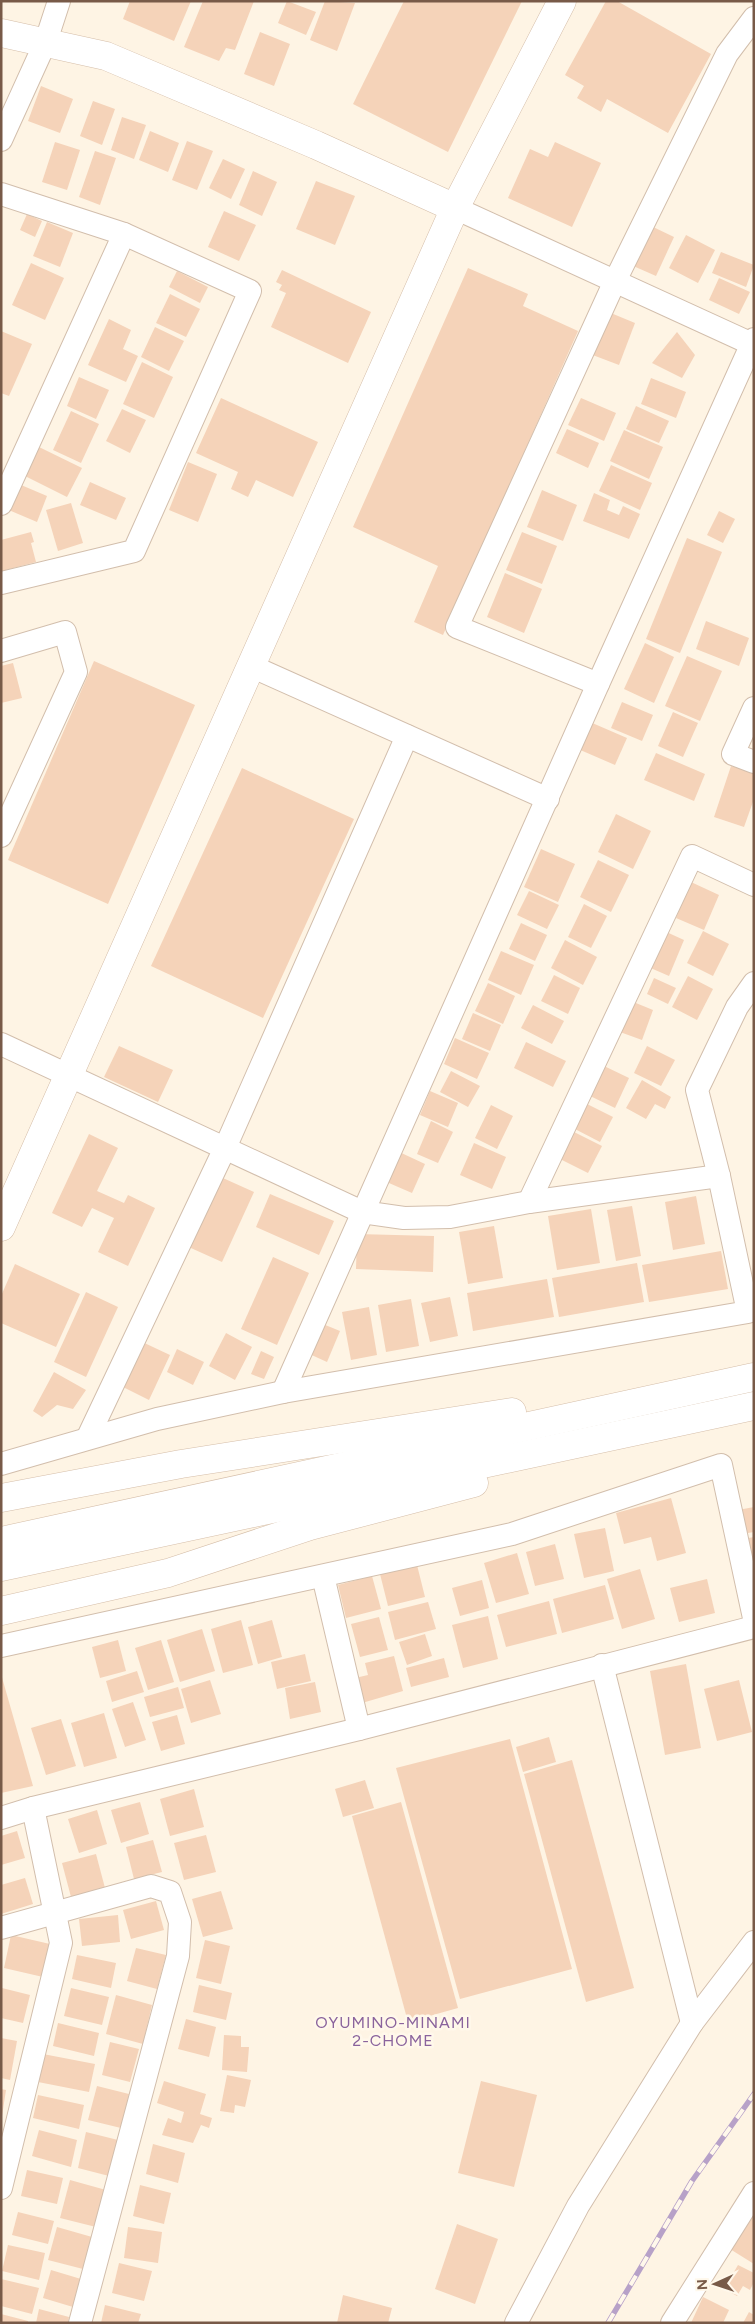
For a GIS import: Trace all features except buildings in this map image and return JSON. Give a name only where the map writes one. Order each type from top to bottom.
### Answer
[{"type":"street","points":[[1,140],[46,41],[59,1]]},
{"type":"street","points":[[1,1227],[455,208],[562,1]]},
{"type":"street","points":[[598,684],[457,627],[615,281],[727,54],[754,18]]},
{"type":"street","points":[[1,32],[106,56],[316,145],[753,342],[598,684],[283,1392]]},
{"type":"street","points":[[1,194],[124,234],[250,291],[134,551],[1,583]]},
{"type":"street","points":[[1,504],[124,234]]},
{"type":"street","points":[[1,651],[66,632],[76,672],[1,836]]},
{"type":"street","points":[[251,666],[548,799]]},
{"type":"street","points":[[754,708],[733,754],[754,762]]},
{"type":"street","points":[[88,1437],[225,1148],[407,736]]},
{"type":"street","points":[[529,1202],[692,856],[754,885]]},
{"type":"street","points":[[1,1464],[88,1437],[157,1419],[283,1392],[751,1311],[697,1090],[737,1007],[754,983]]},
{"type":"street","points":[[1,1044],[362,1212],[404,1218],[450,1217],[529,1202],[719,1176]]},
{"type":"street","points":[[1,1541],[612,1406],[754,1377]]},
{"type":"street","points":[[1,1498],[181,1464],[572,1403],[612,1406]]},
{"type":"street","points":[[1,1567],[754,1406]]},
{"type":"street","points":[[1,1611],[168,1573],[310,1526],[599,1451],[627,1434]]},
{"type":"street","points":[[1,1646],[512,1534],[721,1465],[754,1618]]},
{"type":"street","points":[[323,1576],[359,1729]]},
{"type":"street","points":[[1,1818],[33,1808],[359,1729],[754,1626]]},
{"type":"street","points":[[602,1665],[692,2023]]},
{"type":"street","points":[[1,2188],[61,1943],[33,1808]]},
{"type":"street","points":[[1,1928],[151,1886],[170,1892],[180,1922],[178,1956],[80,2323]]},
{"type":"street","points":[[516,2323],[578,2206],[692,2023],[754,1942]]},
{"type":"street","points":[[672,2323],[754,2193]]},
{"type":"railway","points":[[608,2323],[692,2181],[754,2094]]},
{"type":"district","name":"OYUMINO-MINAMI 2-CHOME","points":[[393,2031]]}]
